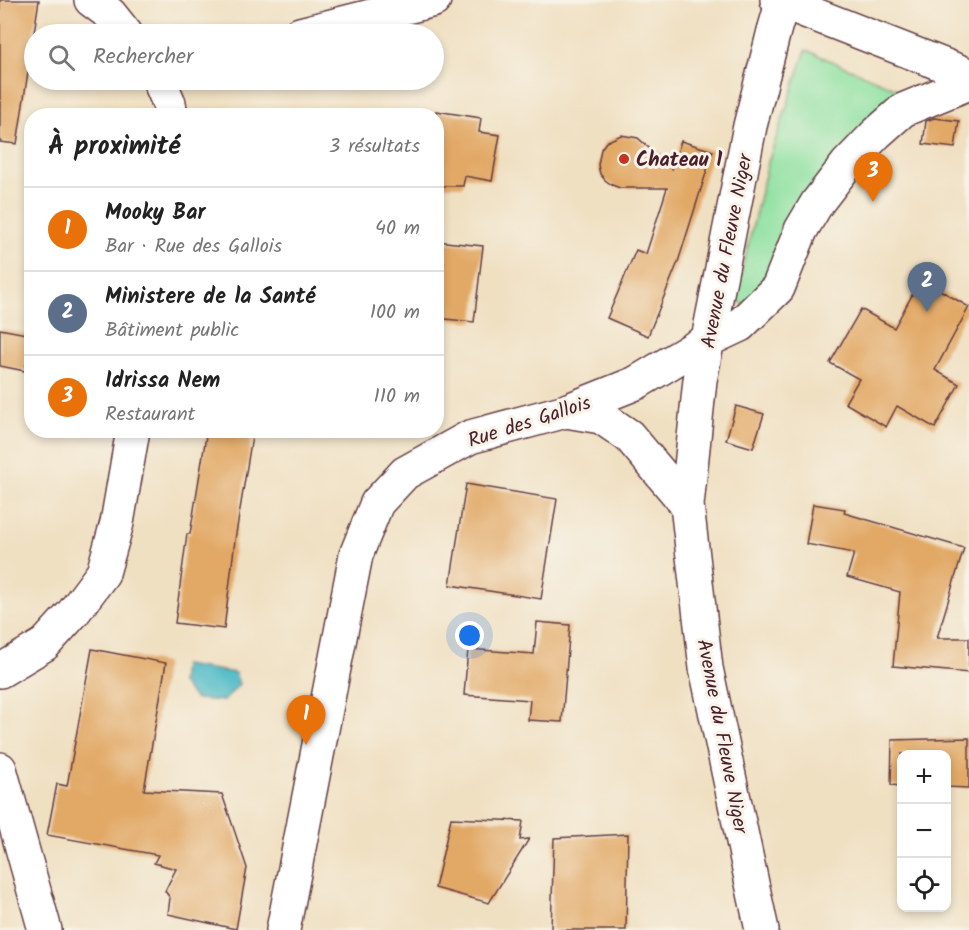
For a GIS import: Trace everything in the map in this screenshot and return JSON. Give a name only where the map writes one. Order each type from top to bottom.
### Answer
[{"type":"street","points":[[91,0],[110,14],[118,24]]},
{"type":"street","points":[[339,24],[434,0]]},
{"type":"street","points":[[781,1],[969,75]]},
{"type":"street","name":"Avenue du Fleuve Niger","points":[[762,930],[706,668],[687,505],[700,380],[750,126],[781,1]]},
{"type":"street","name":"Rue des Gallois","points":[[283,930],[356,555],[377,503],[405,473],[471,437],[566,411],[636,383],[708,340],[740,325],[778,288],[801,230],[817,202],[847,164],[903,110],[969,83]]},
{"type":"street","points":[[163,90],[170,108]]},
{"type":"street","points":[[566,411],[601,417],[629,436],[687,505]]},
{"type":"street","points":[[0,671],[45,644],[73,613],[103,573],[117,523],[132,438]]},
{"type":"street","points":[[0,769],[45,930]]},
{"type":"green space","points":[[806,50],[899,90],[749,307],[735,300],[768,162]]},
{"type":"water","points":[[183,665],[235,673],[239,684],[224,701],[195,699],[181,683]]},
{"type":"building","points":[[0,0],[39,0],[35,24],[24,24],[25,90],[17,144],[0,142]]},
{"type":"building","points":[[444,112],[481,118],[479,132],[500,135],[492,181],[465,176],[463,186],[444,186]]},
{"type":"building","points":[[934,118],[959,121],[955,148],[923,144],[926,121]]},
{"type":"building","points":[[621,135],[638,138],[672,169],[681,141],[713,151],[678,262],[648,336],[607,318],[636,250],[646,254],[667,188],[620,188],[605,180],[600,174],[598,165],[601,149],[606,142]]},
{"type":"building","points":[[444,242],[483,246],[474,322],[444,319]]},
{"type":"building","points":[[921,279],[969,307],[935,370],[959,384],[935,428],[897,406],[886,427],[845,403],[859,379],[830,363],[861,309],[894,328]]},
{"type":"building","points":[[0,329],[24,334],[24,371],[0,366]]},
{"type":"building","points":[[736,406],[764,414],[753,448],[726,440]]},
{"type":"building","points":[[206,438],[252,438],[235,540],[224,629],[175,623],[187,534],[190,534]]},
{"type":"building","points":[[466,484],[557,499],[541,599],[450,585]]},
{"type":"building","points":[[813,504],[845,509],[844,513],[964,548],[937,638],[969,638],[969,673],[893,666],[900,592],[847,577],[854,553],[806,544]]},
{"type":"building","points":[[537,622],[570,625],[562,722],[528,720],[530,700],[464,695],[468,649],[534,654]]},
{"type":"building","points":[[92,649],[166,663],[144,790],[222,794],[247,868],[236,929],[168,914],[170,898],[165,891],[176,869],[154,863],[158,855],[47,835],[57,784],[67,786]]},
{"type":"building","points":[[969,738],[969,788],[951,787],[951,750],[897,750],[897,786],[891,785],[892,740]]},
{"type":"building","points":[[451,818],[523,821],[520,840],[529,839],[489,903],[435,888]]},
{"type":"building","points":[[628,834],[626,930],[551,930],[554,838]]},
{"type":"place","name":"Chateau 1","points":[[624,159]]},
{"type":"place","name":"Idrissa Nem","points":[[873,202]]},
{"type":"place","name":"Ministere de la Santé","points":[[927,312]]},
{"type":"place","name":"Mooky Bar","points":[[306,745]]}]
